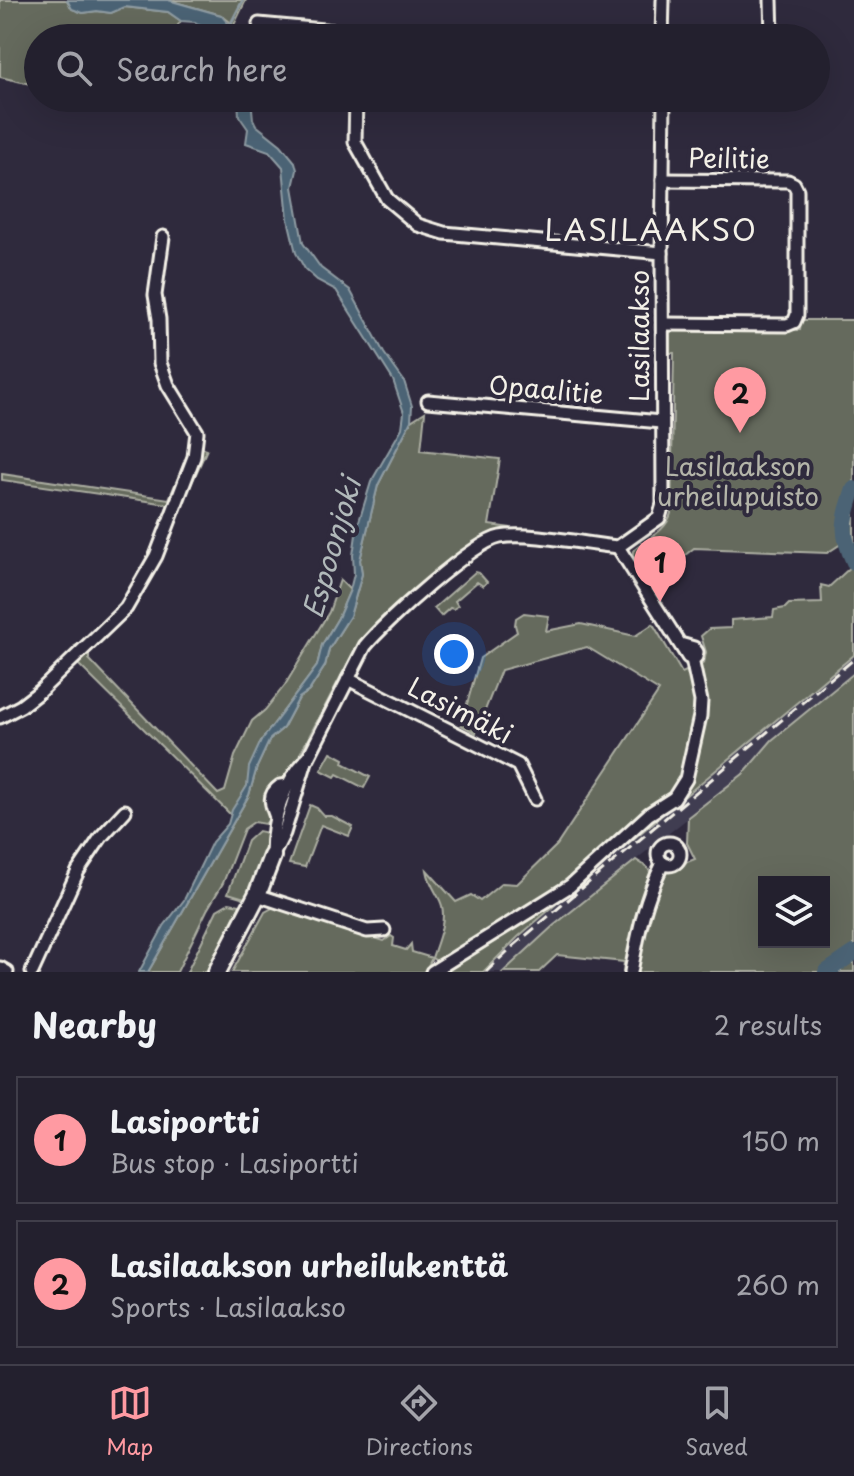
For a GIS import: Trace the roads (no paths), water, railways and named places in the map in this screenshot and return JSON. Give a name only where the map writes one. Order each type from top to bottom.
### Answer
[{"type":"street","points":[[662,24],[663,0]]},
{"type":"street","points":[[771,0],[772,24]]},
{"type":"street","points":[[355,112],[354,128],[360,153],[387,199],[418,225],[444,233],[662,253]]},
{"type":"street","name":"Lasilaakso","points":[[618,547],[654,524],[663,504],[664,112]]},
{"type":"street","name":"Peilitie","points":[[663,180],[788,181],[797,190],[797,315],[794,322],[787,325],[663,324]]},
{"type":"street","points":[[0,717],[39,692],[126,608],[156,556],[194,457],[197,432],[168,385],[160,363],[155,295],[163,237]]},
{"type":"street","name":"Opaalitie","points":[[428,401],[661,422]]},
{"type":"street","points":[[217,972],[257,895],[284,833],[293,788],[365,646],[378,630],[471,552],[491,540],[514,536],[618,547],[692,659],[701,701],[686,779],[674,798],[649,814],[570,886],[432,972]]},
{"type":"street","name":"Lasimäki","points":[[348,679],[518,765],[535,799]]},
{"type":"street","points":[[272,856],[277,817],[271,804],[272,794],[280,786],[293,788]]},
{"type":"street","points":[[32,972],[78,871],[101,837],[125,811]]},
{"type":"street","points":[[631,972],[642,913],[651,885],[663,863]]},
{"type":"street","points":[[257,895],[367,931],[384,930]]},
{"type":"street","points":[[0,968],[7,972]]},
{"type":"water","points":[[67,0],[168,0],[221,15],[229,24],[198,24],[181,21],[168,12],[125,7],[111,13],[83,13],[72,9]]},
{"type":"water","points":[[239,112],[252,112],[256,125],[281,145],[295,162],[297,170],[293,187],[303,243],[321,268],[350,290],[384,353],[404,381],[412,406],[411,421],[378,485],[360,560],[362,574],[350,616],[329,649],[325,666],[309,691],[299,698],[283,728],[270,739],[249,795],[148,972],[139,972],[164,926],[184,900],[212,842],[228,824],[232,810],[247,786],[249,767],[261,741],[317,666],[322,645],[350,590],[357,528],[371,482],[402,428],[404,413],[393,380],[336,290],[305,269],[296,253],[288,219],[283,167],[269,151],[246,143],[248,129]]},
{"type":"waterway","points":[[231,24],[243,0]]},
{"type":"waterway","points":[[854,489],[845,526],[846,542],[854,562]]},
{"type":"waterway","points":[[826,972],[854,953]]},
{"type":"railway","points":[[486,972],[854,659]]},
{"type":"place","name":"Lasilaakson urheilukenttä","points":[[740,433]]},
{"type":"place","name":"Lasiportti","points":[[660,602]]},
{"type":"district","name":"LASILAAKSO","points":[[651,231]]},
{"type":"park label","name":"Lasilaakson urheilupuisto","points":[[738,482]]},
{"type":"water label","name":"Espoonjoki","points":[[332,548]]}]
